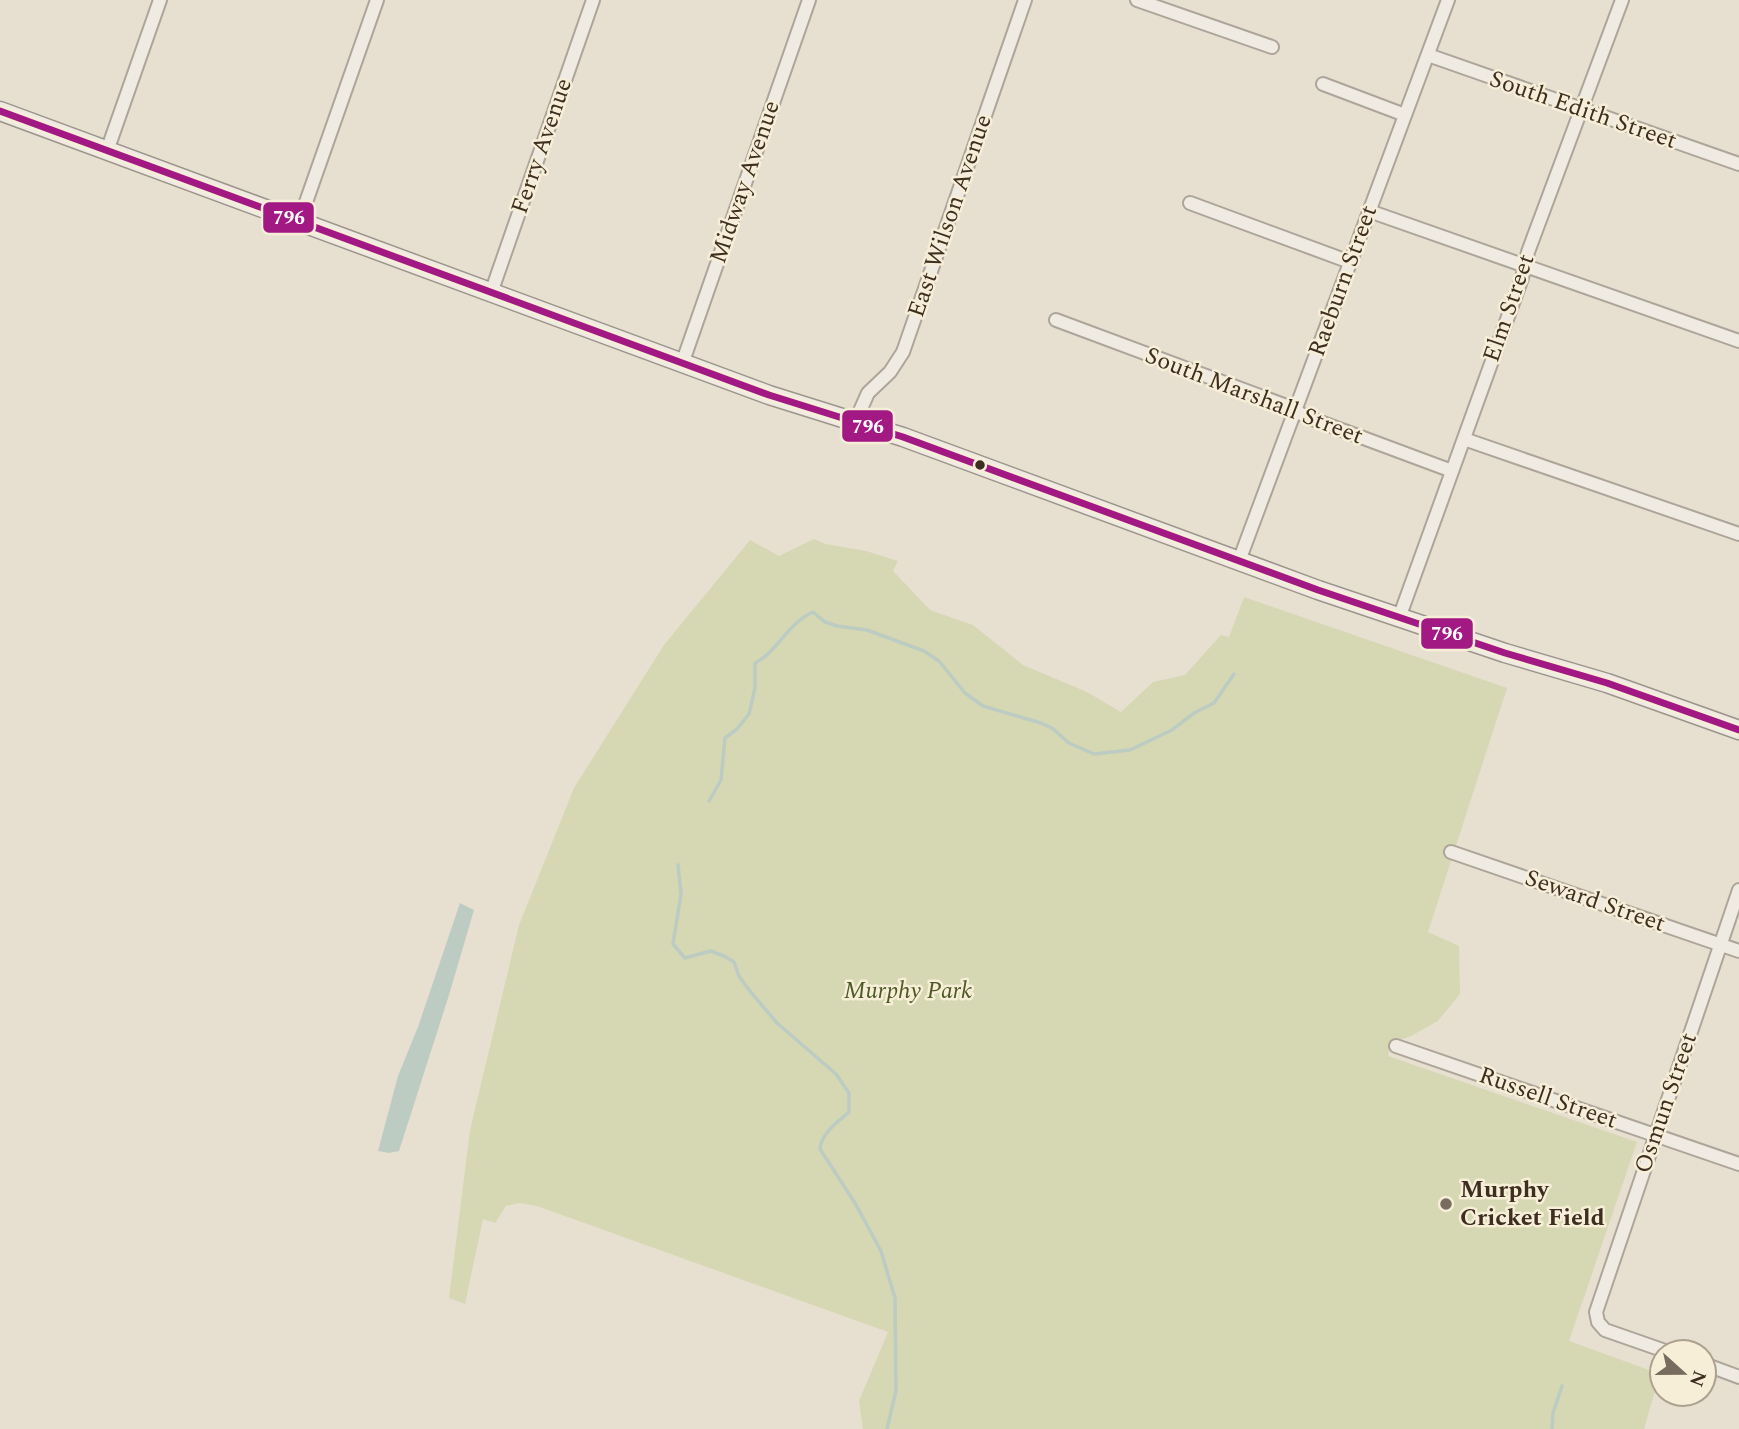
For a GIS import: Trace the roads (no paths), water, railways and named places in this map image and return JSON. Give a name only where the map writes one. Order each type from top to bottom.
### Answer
[{"type":"main road","points":[[0,111],[769,395],[856,420],[1399,618],[1505,653],[1607,682],[1739,730]]},
{"type":"street","points":[[107,151],[160,0]]},
{"type":"street","points":[[299,222],[377,0]]},
{"type":"street","name":"Ferry Avenue","points":[[491,293],[593,0]]},
{"type":"street","name":"Midway Avenue","points":[[682,364],[809,0]]},
{"type":"street","name":"East Wilson Avenue","points":[[856,420],[867,393],[890,372],[903,352],[1025,0]]},
{"type":"street","points":[[1137,0],[1272,47]]},
{"type":"street","name":"Raeburn Street","points":[[1239,561],[1448,0]]},
{"type":"street","name":"Elm Street","points":[[1399,618],[1622,0]]},
{"type":"street","name":"South Edith Street","points":[[1427,55],[1739,164]]},
{"type":"street","points":[[1323,84],[1405,115]]},
{"type":"street","points":[[1190,203],[1350,262]]},
{"type":"street","points":[[1369,211],[1739,341]]},
{"type":"street","name":"South Marshall Street","points":[[1056,320],[1452,471]]},
{"type":"street","points":[[1464,439],[1739,534]]},
{"type":"street","name":"Seward Street","points":[[1451,852],[1739,951]]},
{"type":"street","name":"Osmun Street","points":[[1648,1345],[1605,1330],[1596,1317],[1598,1305],[1739,890]]},
{"type":"street","name":"Russell Street","points":[[1396,1046],[1739,1164]]},
{"type":"street","points":[[1718,1369],[1739,1377]]},
{"type":"waterway","points":[[709,801],[721,780],[725,738],[737,729],[749,714],[755,688],[755,663],[770,652],[796,623],[813,612],[825,622],[867,630],[924,651],[939,661],[965,693],[983,706],[1041,723],[1052,728],[1069,743],[1094,754],[1130,750],[1172,730],[1194,713],[1214,703],[1234,674]]},
{"type":"waterway","points":[[678,865],[681,894],[673,944],[685,958],[711,951],[734,962],[739,976],[777,1023],[836,1074],[849,1093],[849,1112],[827,1133],[820,1149],[855,1203],[881,1251],[895,1298],[896,1391],[887,1429]]},
{"type":"waterway","points":[[1552,1429],[1553,1413],[1562,1386]]},
{"type":"place","name":"Murphy Cricket Field","points":[[1446,1204]]},
{"type":"park label","name":"Murphy Park","points":[[908,991]]}]
